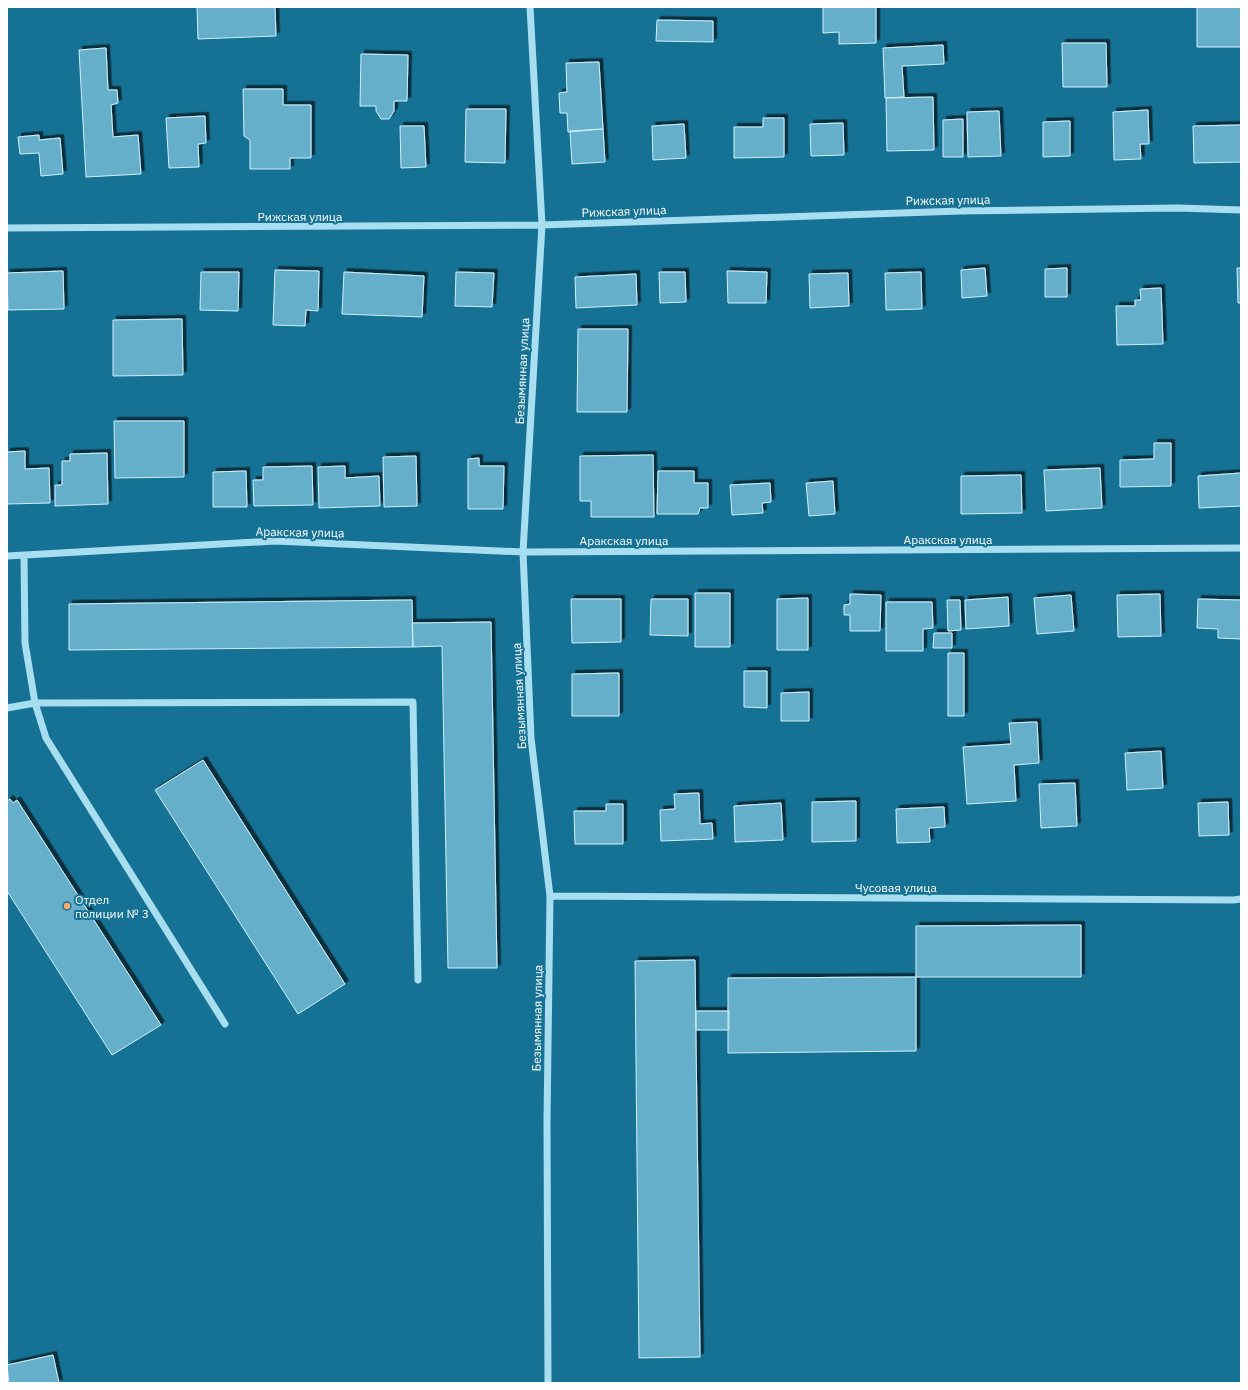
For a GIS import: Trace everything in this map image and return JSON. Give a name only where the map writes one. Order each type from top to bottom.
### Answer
[{"type":"street","name":"Безымянная улица","points":[[530,7],[542,225],[523,552],[531,738],[550,896],[547,1114],[548,1383]]},
{"type":"street","name":"Рижская улица","points":[[7,228],[542,225],[960,210],[1178,208],[1241,210]]},
{"type":"street","name":"Аракская улица","points":[[7,556],[275,541],[523,552],[1241,548]]},
{"type":"street","points":[[24,556],[25,643],[35,703],[46,738],[225,1024]]},
{"type":"street","points":[[7,708],[35,703],[414,702],[418,980]]},
{"type":"street","name":"Чусовая улица","points":[[550,896],[1241,899]]},
{"type":"building","points":[[197,7],[275,7],[276,36],[198,39]]},
{"type":"building","points":[[823,7],[876,7],[876,43],[839,44],[839,32],[823,33]]},
{"type":"building","points":[[1197,7],[1241,7],[1241,47],[1197,47]]},
{"type":"building","points":[[657,20],[713,21],[713,42],[656,41]]},
{"type":"building","points":[[1062,43],[1106,43],[1107,87],[1063,87]]},
{"type":"building","points":[[943,45],[944,64],[902,66],[904,97],[885,98],[883,48]]},
{"type":"building","points":[[106,48],[108,90],[117,90],[118,103],[111,105],[113,137],[138,135],[141,174],[86,177],[79,50]]},
{"type":"building","points":[[361,54],[408,55],[407,101],[394,101],[394,111],[389,119],[381,119],[376,111],[376,106],[360,106]]},
{"type":"building","points":[[599,62],[603,129],[568,132],[567,113],[560,113],[559,93],[567,92],[566,63]]},
{"type":"building","points":[[243,89],[283,89],[283,105],[311,105],[311,158],[290,158],[290,169],[250,169],[250,140],[244,136]]},
{"type":"building","points":[[933,97],[934,150],[887,151],[886,98]]},
{"type":"building","points":[[466,109],[506,109],[505,163],[465,162]]},
{"type":"building","points":[[1148,110],[1149,144],[1140,144],[1141,159],[1114,160],[1113,112]]},
{"type":"building","points":[[999,111],[1001,156],[968,157],[967,112]]},
{"type":"building","points":[[205,116],[206,143],[198,144],[199,167],[169,168],[166,118]]},
{"type":"building","points":[[763,118],[784,118],[784,157],[734,158],[734,127],[763,127]]},
{"type":"building","points":[[963,119],[963,157],[943,157],[943,120]]},
{"type":"building","points":[[1070,121],[1070,156],[1043,157],[1043,122]]},
{"type":"building","points":[[843,123],[844,155],[811,156],[810,124]]},
{"type":"building","points":[[684,124],[686,158],[653,160],[652,126]]},
{"type":"building","points":[[1241,125],[1241,162],[1194,163],[1193,126]]},
{"type":"building","points":[[400,126],[424,126],[426,167],[401,168]]},
{"type":"building","points":[[603,129],[605,162],[572,164],[570,131]]},
{"type":"building","points":[[39,135],[39,140],[60,138],[63,174],[41,176],[39,153],[20,154],[18,137]]},
{"type":"building","points":[[985,268],[987,296],[962,298],[961,270]]},
{"type":"building","points":[[1067,268],[1067,297],[1045,297],[1045,269]]},
{"type":"building","points":[[1237,268],[1241,268],[1241,303],[1238,303]]},
{"type":"building","points":[[275,270],[319,271],[318,311],[306,310],[305,326],[273,325]]},
{"type":"building","points":[[63,271],[64,309],[8,310],[7,273]]},
{"type":"building","points":[[727,271],[767,272],[766,303],[728,303]]},
{"type":"building","points":[[201,272],[239,272],[238,311],[200,310]]},
{"type":"building","points":[[344,272],[424,276],[422,317],[342,314]]},
{"type":"building","points":[[456,272],[494,273],[492,307],[455,306]]},
{"type":"building","points":[[659,272],[685,272],[686,302],[660,303]]},
{"type":"building","points":[[921,272],[922,309],[886,310],[885,273]]},
{"type":"building","points":[[848,273],[849,306],[810,308],[809,274]]},
{"type":"building","points":[[636,274],[637,305],[576,308],[575,277]]},
{"type":"building","points":[[1161,288],[1163,344],[1117,345],[1116,306],[1135,306],[1135,300],[1141,300],[1140,289]]},
{"type":"building","points":[[182,319],[183,375],[113,376],[113,320]]},
{"type":"building","points":[[578,329],[628,329],[627,412],[577,412]]},
{"type":"building","points":[[114,421],[184,421],[184,477],[115,478]]},
{"type":"building","points":[[1154,443],[1171,443],[1171,486],[1120,487],[1120,460],[1154,459]]},
{"type":"building","points":[[25,451],[25,469],[49,468],[50,503],[7,504],[7,452]]},
{"type":"building","points":[[107,453],[108,504],[55,506],[55,485],[62,485],[62,461],[70,461],[70,454]]},
{"type":"building","points":[[653,455],[654,517],[591,517],[591,501],[580,501],[580,456]]},
{"type":"building","points":[[416,456],[417,506],[384,507],[383,457]]},
{"type":"building","points":[[479,458],[479,466],[504,466],[503,509],[468,509],[468,459]]},
{"type":"building","points":[[312,466],[313,505],[254,506],[253,480],[263,480],[263,467]]},
{"type":"building","points":[[345,466],[345,478],[379,476],[380,506],[319,508],[318,467]]},
{"type":"building","points":[[1100,468],[1102,508],[1046,511],[1044,470]]},
{"type":"building","points":[[246,471],[247,507],[213,507],[213,472]]},
{"type":"building","points":[[658,471],[694,471],[694,483],[708,483],[708,508],[700,508],[698,514],[657,514]]},
{"type":"building","points":[[1241,473],[1241,506],[1199,508],[1198,476]]},
{"type":"building","points":[[1021,475],[1022,513],[961,514],[961,476]]},
{"type":"building","points":[[833,481],[835,514],[809,516],[806,483]]},
{"type":"building","points":[[770,483],[771,502],[762,503],[763,513],[732,515],[730,485]]},
{"type":"building","points":[[695,593],[730,593],[730,647],[695,647]]},
{"type":"building","points":[[850,594],[881,595],[880,631],[850,631],[850,615],[844,615],[844,605],[850,604]]},
{"type":"building","points":[[1160,594],[1161,636],[1118,637],[1117,595]]},
{"type":"building","points":[[1071,595],[1074,631],[1037,634],[1034,598]]},
{"type":"building","points":[[1008,597],[1009,626],[966,629],[965,600]]},
{"type":"building","points":[[808,598],[808,650],[777,650],[777,599]]},
{"type":"building","points":[[571,599],[621,599],[621,642],[572,643]]},
{"type":"building","points":[[651,599],[688,599],[688,636],[650,635]]},
{"type":"building","points":[[1198,599],[1241,600],[1241,639],[1218,638],[1218,629],[1197,628]]},
{"type":"building","points":[[412,600],[413,647],[69,650],[69,604]]},
{"type":"building","points":[[947,600],[960,600],[961,630],[948,631]]},
{"type":"building","points":[[886,602],[932,602],[933,628],[923,629],[923,651],[886,651]]},
{"type":"building","points":[[491,622],[497,968],[448,968],[442,646],[413,647],[412,623]]},
{"type":"building","points":[[934,633],[952,633],[952,648],[933,648]]},
{"type":"building","points":[[948,653],[964,653],[964,716],[948,716]]},
{"type":"building","points":[[744,671],[767,671],[767,708],[744,707]]},
{"type":"building","points":[[619,673],[619,716],[572,716],[572,674]]},
{"type":"building","points":[[809,692],[809,721],[781,721],[781,693]]},
{"type":"building","points":[[1037,722],[1039,763],[1014,765],[1016,801],[967,804],[963,747],[1011,744],[1009,723]]},
{"type":"building","points":[[1161,751],[1163,788],[1127,790],[1125,753]]},
{"type":"building","points":[[203,760],[345,984],[298,1014],[155,790]]},
{"type":"building","points":[[1075,783],[1077,826],[1041,828],[1039,784]]},
{"type":"building","points":[[699,793],[700,824],[712,823],[713,839],[661,841],[660,810],[675,809],[674,794]]},
{"type":"building","points":[[10,799],[13,803],[17,800],[161,1025],[112,1055],[7,891],[7,801]]},
{"type":"building","points":[[856,801],[856,841],[812,842],[812,802]]},
{"type":"building","points":[[1228,802],[1229,835],[1199,836],[1198,803]]},
{"type":"building","points":[[781,803],[783,840],[735,842],[734,806]]},
{"type":"building","points":[[606,804],[623,804],[623,844],[575,844],[574,811],[606,811]]},
{"type":"building","points":[[944,807],[945,827],[929,828],[930,842],[897,843],[896,809]]},
{"type":"building","points":[[1081,925],[1081,977],[916,977],[916,926]]},
{"type":"building","points":[[695,960],[700,1357],[639,1358],[635,961]]},
{"type":"building","points":[[916,977],[916,1051],[728,1053],[728,978]]},
{"type":"building","points":[[696,1011],[729,1011],[729,1030],[696,1030]]},
{"type":"building","points":[[53,1355],[59,1383],[9,1383],[7,1365]]},
{"type":"place","name":"Отдел полиции № 3","points":[[67,906]]}]
